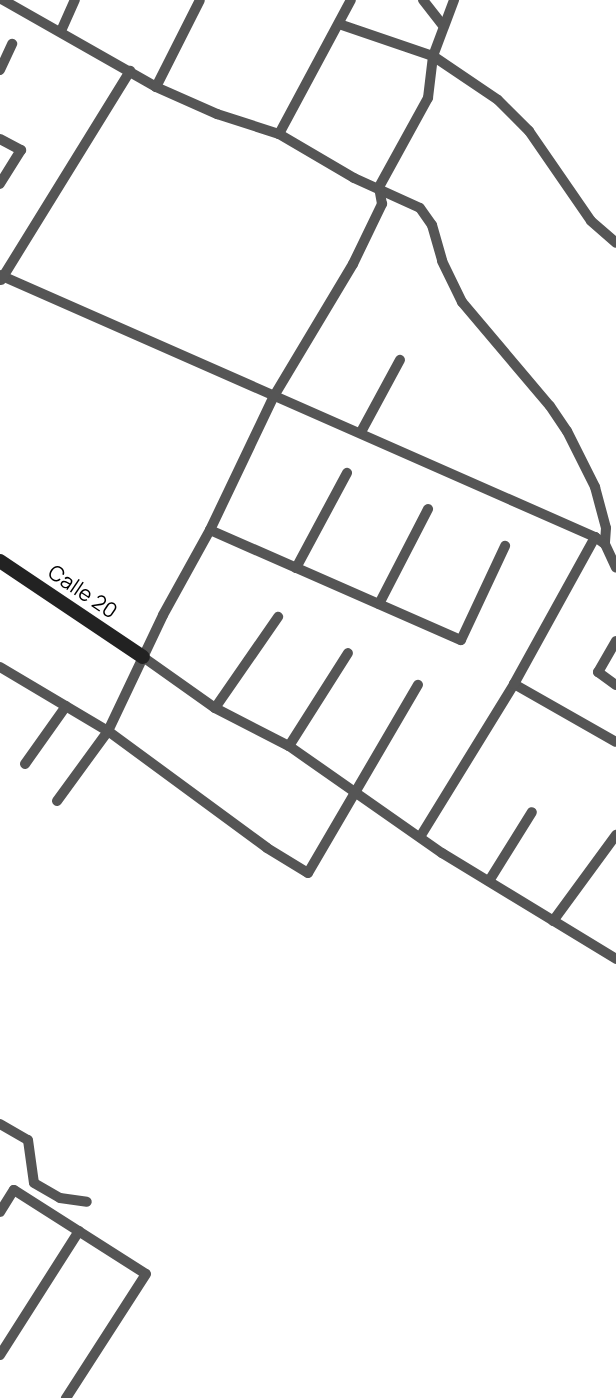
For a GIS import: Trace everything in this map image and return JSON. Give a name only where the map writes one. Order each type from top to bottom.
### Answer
[{"type":"main road","name":"Calle 20","points":[[0,561],[143,657]]},
{"type":"street","points":[[4,0],[156,87],[218,114],[279,134],[355,178],[415,204],[425,213],[462,302],[550,406],[567,431],[595,487],[606,528],[605,544],[616,568]]},
{"type":"street","points":[[61,32],[75,0]]},
{"type":"street","points":[[156,87],[200,0]]},
{"type":"street","points":[[279,134],[351,0]]},
{"type":"street","points":[[423,0],[442,24]]},
{"type":"street","points":[[57,801],[108,731],[143,657],[211,530],[274,396],[353,264],[382,204],[379,187],[428,98],[433,56],[442,24],[454,0]]},
{"type":"street","points":[[339,24],[433,56],[491,95],[519,120],[555,166],[591,221],[616,243]]},
{"type":"street","points":[[0,71],[12,44]]},
{"type":"street","points":[[130,71],[1,278],[361,432],[595,537],[605,544]]},
{"type":"street","points":[[0,139],[21,150],[0,184]]},
{"type":"street","points":[[361,432],[400,360]]},
{"type":"street","points":[[296,568],[347,472]]},
{"type":"street","points":[[379,604],[428,509]]},
{"type":"street","points":[[211,530],[461,640],[505,546]]},
{"type":"street","points":[[420,837],[514,684],[595,537]]},
{"type":"street","points":[[215,708],[278,618]]},
{"type":"street","points":[[616,642],[598,672],[616,685]]},
{"type":"street","points":[[289,746],[348,653]]},
{"type":"street","points":[[143,657],[215,708],[289,746],[420,837],[616,959]]},
{"type":"street","points":[[0,667],[108,731],[267,848],[308,873],[418,685]]},
{"type":"street","points":[[514,684],[616,742]]},
{"type":"street","points":[[25,764],[66,706]]},
{"type":"street","points":[[489,881],[532,812]]},
{"type":"street","points":[[553,921],[616,835]]},
{"type":"street","points":[[0,1124],[28,1140],[34,1183],[60,1198],[87,1202]]},
{"type":"street","points":[[0,1212],[14,1189],[146,1274],[66,1398]]},
{"type":"street","points":[[0,1355],[79,1231]]}]
